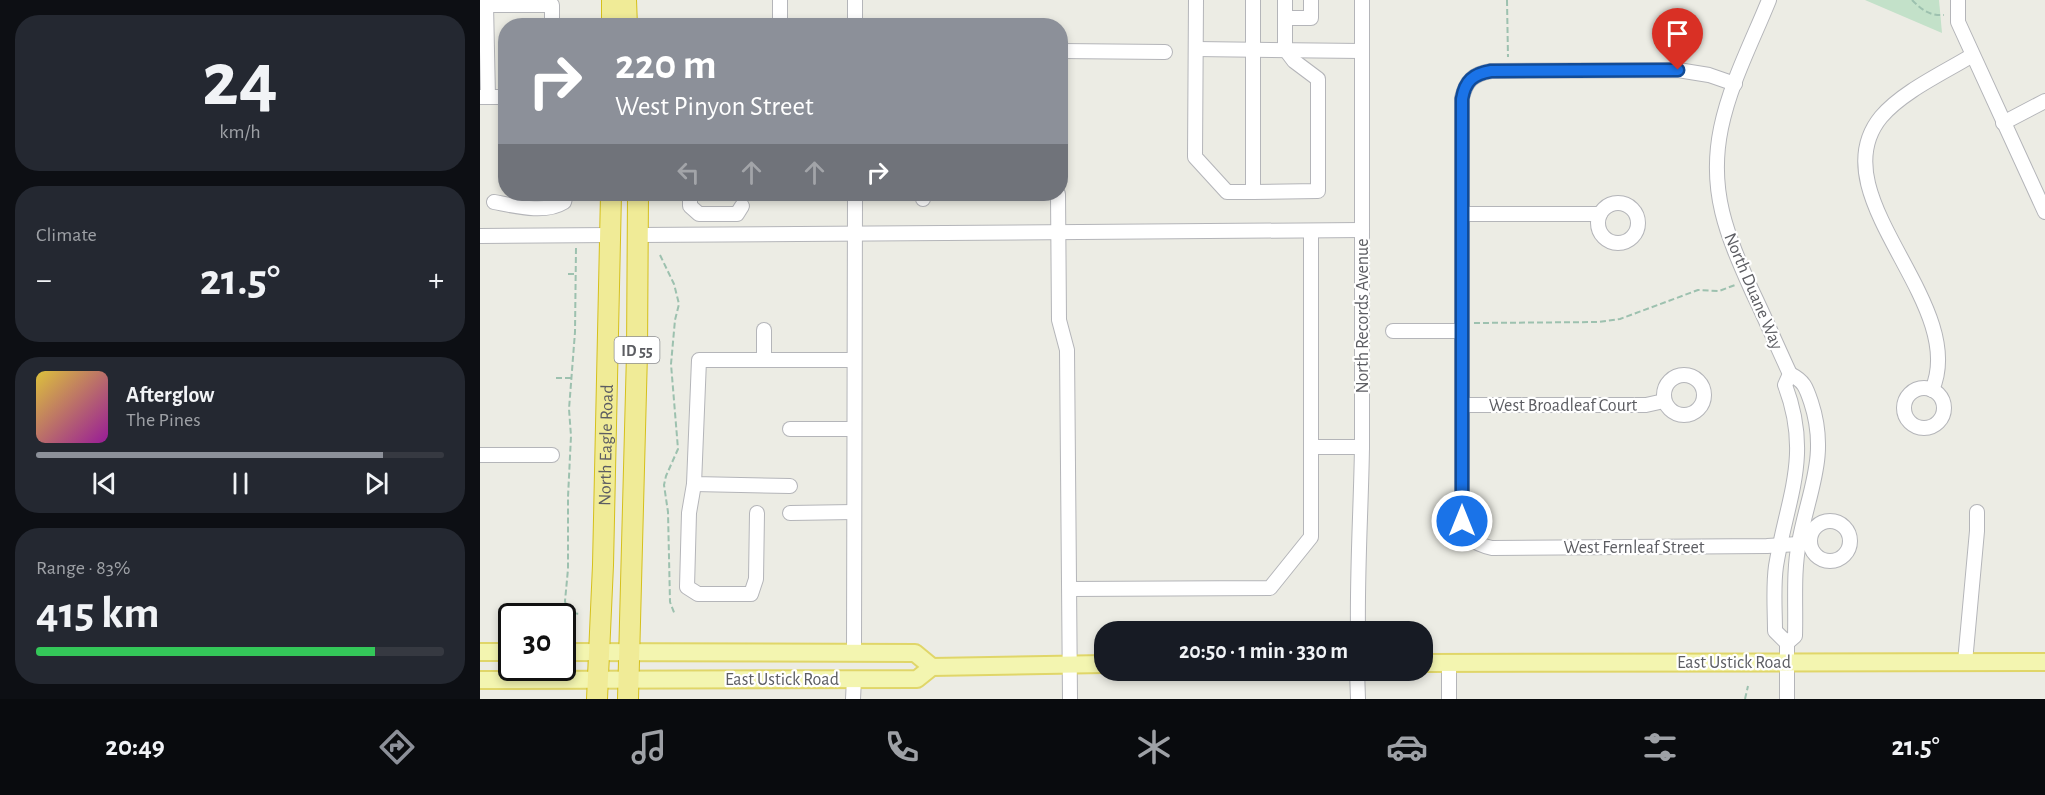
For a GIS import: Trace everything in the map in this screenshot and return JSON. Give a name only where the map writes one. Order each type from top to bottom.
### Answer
[{"type":"highway","points":[[612,0],[612,18]]},
{"type":"highway","points":[[626,0],[627,18]]},
{"type":"highway","points":[[636,0],[636,18]]},
{"type":"highway","name":"North Eagle Road","points":[[598,690],[611,201]]},
{"type":"highway","name":"North Eagle Road","points":[[628,690],[638,201]]},
{"type":"main road","points":[[480,652],[498,652]]},
{"type":"main road","points":[[576,652],[599,652]]},
{"type":"main road","name":"East Ustick Road","points":[[599,652],[915,652],[932,667]]},
{"type":"main road","name":"East Ustick Road","points":[[1433,663],[2045,662]]},
{"type":"main road","name":"East Ustick Road","points":[[598,690],[854,679],[917,679],[932,667],[1094,664]]},
{"type":"main road","points":[[480,681],[598,690]]},
{"type":"street","points":[[780,0],[780,18]]},
{"type":"street","points":[[855,0],[855,18]]},
{"type":"street","points":[[1196,0],[1195,157],[1227,192],[1318,191],[1318,79],[1294,61],[1285,49],[1285,0]]},
{"type":"street","points":[[1253,0],[1253,192]]},
{"type":"street","points":[[1285,18],[1311,18],[1311,0]]},
{"type":"street","name":"North Records Avenue","points":[[1358,621],[1357,572],[1362,447],[1362,0]]},
{"type":"street","name":"North Duane Way","points":[[1769,0],[1735,84],[1721,129],[1717,172],[1722,216],[1728,237],[1790,374],[1801,380],[1815,413],[1818,460],[1804,542],[1795,636],[1787,643]]},
{"type":"street","points":[[1958,0],[1956,6],[1958,22],[1971,56],[2045,212]]},
{"type":"street","points":[[483,97],[483,5],[552,5],[552,18]]},
{"type":"street","points":[[480,30],[483,97]]},
{"type":"street","points":[[1196,49],[1362,51]]},
{"type":"street","points":[[1068,51],[1165,52]]},
{"type":"street","points":[[1932,390],[1937,378],[1938,356],[1935,334],[1928,313],[1874,201],[1866,180],[1865,157],[1871,133],[1881,117],[1901,99],[1971,56]]},
{"type":"street","points":[[1462,405],[1462,99],[1464,88],[1470,79],[1480,73],[1508,71],[1678,70],[1710,75],[1735,84]]},
{"type":"street","points":[[2003,123],[2045,101]]},
{"type":"street","points":[[494,202],[518,207],[556,207],[564,201]]},
{"type":"street","points":[[690,201],[690,206],[699,213],[737,213],[742,206]]},
{"type":"street","points":[[854,652],[855,201]]},
{"type":"street","points":[[1059,201],[1059,320],[1066,350],[1070,699]]},
{"type":"street","points":[[1462,214],[1600,214]]},
{"type":"street","points":[[639,235],[1362,230]]},
{"type":"street","points":[[1070,590],[1270,588],[1311,537],[1311,231]]},
{"type":"street","points":[[480,236],[611,235]]},
{"type":"street","points":[[1394,331],[1462,327]]},
{"type":"street","points":[[764,330],[764,359]]},
{"type":"street","points":[[757,513],[756,579],[751,594],[698,594],[687,587],[689,513],[694,484],[699,360],[854,360]]},
{"type":"street","name":"North Duane Way","points":[[1787,699],[1787,643],[1775,632],[1775,569],[1797,463],[1798,440],[1795,418],[1785,385],[1790,374]]},
{"type":"street","name":"West Broadleaf Court","points":[[1462,405],[1646,405],[1664,400]]},
{"type":"street","name":"West Fernleaf Street","points":[[1462,405],[1462,521],[1465,532],[1472,541],[1492,548],[1780,545],[1804,542]]},
{"type":"street","points":[[790,429],[854,429]]},
{"type":"street","points":[[1311,447],[1362,447]]},
{"type":"street","points":[[480,455],[552,455]]},
{"type":"street","points":[[694,484],[790,486]]},
{"type":"street","points":[[790,513],[854,512]]},
{"type":"street","points":[[1965,662],[1977,512]]},
{"type":"street","points":[[1449,663],[1449,699]]},
{"type":"street","points":[[853,699],[854,679]]},
{"type":"street","points":[[1357,681],[1358,699]]},
{"type":"path","points":[[1507,0],[1508,71]]},
{"type":"path","points":[[1912,0],[1926,12],[1944,15]]},
{"type":"path","points":[[576,244],[569,409],[571,436],[568,569],[565,601],[567,610],[581,614]]},
{"type":"path","points":[[660,255],[674,284],[679,304],[675,320],[671,364],[678,449],[664,485],[668,509],[670,602],[675,615]]},
{"type":"path","points":[[568,274],[576,274]]},
{"type":"path","points":[[1462,327],[1599,322],[1620,319],[1698,291],[1719,291],[1747,279]]},
{"type":"path","points":[[556,378],[572,378]]},
{"type":"path","points":[[1745,699],[1748,686]]},
{"type":"green space","points":[[1865,0],[1939,0],[1942,33]]},
{"type":"route","points":[[1462,521],[1462,99],[1464,88],[1470,79],[1480,73],[1491,71],[1678,70]]}]
